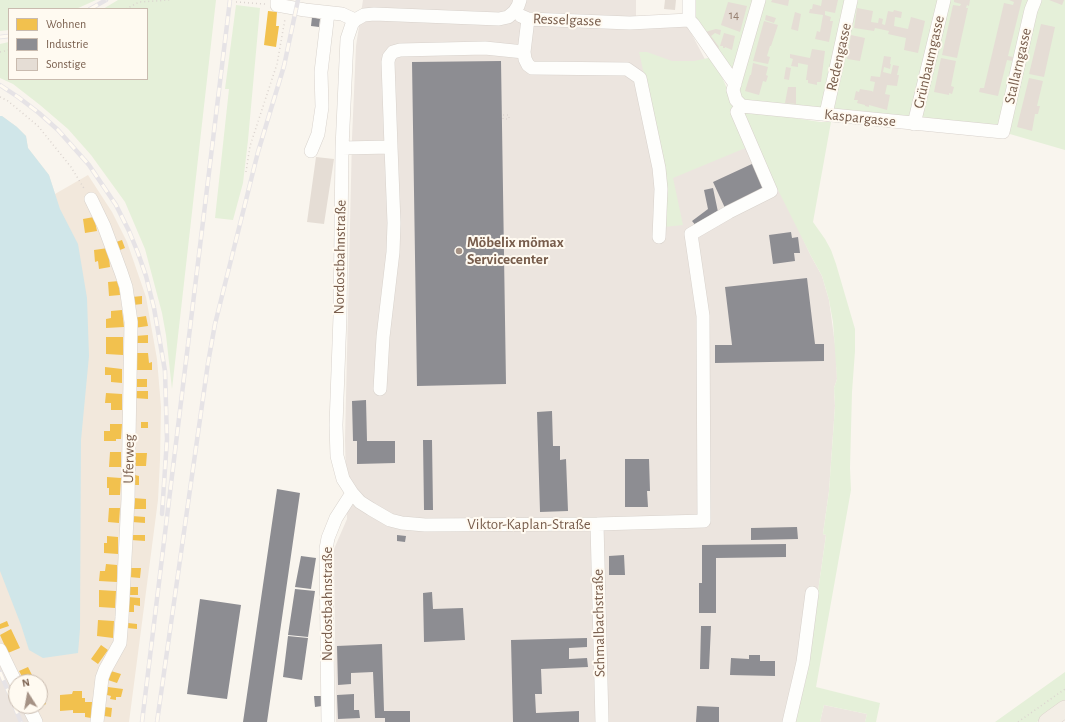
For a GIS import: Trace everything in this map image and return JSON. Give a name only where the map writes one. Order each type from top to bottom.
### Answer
[{"type":"main road","points":[[1047,722],[1065,709]]},
{"type":"street","points":[[514,12],[520,0]]},
{"type":"street","points":[[689,0],[688,20],[693,24],[735,84]]},
{"type":"street","points":[[742,106],[739,104],[734,95],[735,84],[759,0]]},
{"type":"street","name":"Redengasse","points":[[826,114],[852,0]]},
{"type":"street","name":"Grünbaumgasse","points":[[914,124],[944,0]]},
{"type":"street","name":"Stallarngasse","points":[[1002,132],[1031,10],[1035,0]]},
{"type":"street","points":[[280,4],[328,13],[342,14],[355,20]]},
{"type":"street","name":"Resselgasse","points":[[355,20],[364,15],[374,14],[499,19],[508,17],[514,12],[528,19],[630,22],[688,20]]},
{"type":"street","points":[[311,151],[318,134],[322,107],[321,72],[328,13]]},
{"type":"street","points":[[528,19],[524,52],[526,63],[532,68],[627,69],[640,78],[659,168],[661,189],[659,237]]},
{"type":"street","name":"Nordostbahnstraße","points":[[328,722],[326,549],[328,538],[336,518],[356,497],[344,479],[339,466],[336,444],[342,148],[347,39],[352,24],[355,20]]},
{"type":"street","points":[[380,389],[383,337],[393,252],[394,223],[389,57],[393,52],[400,50],[485,48],[524,52]]},
{"type":"street","name":"Kaspargasse","points":[[742,106],[1002,132]]},
{"type":"street","name":"Viktor-Kaplan-Straße","points":[[356,497],[390,520],[414,525],[597,524],[704,521],[703,316],[691,234],[729,212],[771,191],[737,112],[742,106]]},
{"type":"street","points":[[342,148],[391,147]]},
{"type":"street","name":"Uferweg","points":[[91,199],[104,226],[123,277],[129,301],[131,329],[128,499],[120,643],[103,674],[97,722]]},
{"type":"street","name":"Schmalbachstraße","points":[[597,524],[602,722]]},
{"type":"street","points":[[789,722],[803,662],[812,593]]},
{"type":"street","points":[[0,650],[12,674]]},
{"type":"path","points":[[128,8],[139,2],[170,0]]},
{"type":"path","points":[[236,2],[280,4],[277,64],[250,146],[246,172]]},
{"type":"path","points":[[0,96],[38,126],[71,167],[91,199]]},
{"type":"path","points":[[502,118],[509,118],[509,115],[503,115],[503,119],[510,119]]},
{"type":"path","points":[[1018,722],[1065,689]]},
{"type":"shaded area","points":[[363,0],[636,0],[636,27],[688,27],[750,145],[758,143],[811,256],[822,276],[829,300],[836,352],[837,379],[834,388],[835,406],[829,491],[823,534],[826,535],[805,683],[794,722],[336,722],[334,549],[347,519],[345,440],[352,138],[356,46]]},
{"type":"shaded area","points":[[0,116],[2,116],[26,136],[28,148],[49,175],[55,194],[88,175],[112,212],[127,242],[146,297],[157,359],[161,407],[158,500],[129,722],[30,722],[26,714],[48,714],[48,674],[8,674],[0,657]]},
{"type":"shaded area","points":[[0,116],[17,127],[26,136],[28,148],[49,175],[60,209],[78,244],[87,298],[89,356],[81,440],[80,629],[78,653],[43,658],[29,650],[0,571]]},
{"type":"shaded area","points":[[0,657],[8,674],[8,714],[26,714],[30,722],[0,722]]},
{"type":"shaded area","points":[[824,705],[867,714],[865,722],[820,722]]},
{"type":"green space","points":[[0,0],[96,0],[78,8],[8,8],[8,30],[0,31]]},
{"type":"green space","points":[[118,0],[216,0],[172,389],[162,313],[145,249],[125,202],[91,155],[68,129],[13,84],[0,78],[0,44],[8,42],[8,80],[148,80],[148,8],[105,8]]},
{"type":"green space","points":[[689,0],[1065,0],[1065,150],[1003,132],[742,106],[734,95],[693,24]]},
{"type":"green space","points":[[236,5],[260,8],[243,183],[233,220],[215,218],[229,89],[225,89]]},
{"type":"green space","points":[[639,52],[647,52],[672,61],[694,61],[713,57],[734,104],[738,109],[820,122],[831,122],[813,222],[825,239],[836,264],[855,329],[855,351],[852,392],[850,468],[851,490],[816,687],[880,703],[876,722],[865,722],[867,714],[824,705],[820,722],[794,722],[805,683],[826,535],[823,534],[829,491],[835,406],[834,388],[837,379],[833,322],[829,300],[822,276],[755,144],[673,178],[683,225],[664,227],[652,110]]},
{"type":"green space","points":[[1065,672],[1065,702],[1037,722],[995,722]]},
{"type":"building: Wohnen","points":[[268,11],[277,12],[276,26],[279,26],[276,47],[264,45]]},
{"type":"building: Wohnen","points":[[94,217],[97,231],[85,233],[83,219]]},
{"type":"building: Wohnen","points":[[122,240],[125,248],[120,250],[116,242]]},
{"type":"building: Wohnen","points":[[108,248],[110,267],[99,269],[98,261],[95,262],[94,250]]},
{"type":"building: Wohnen","points":[[119,281],[120,295],[109,296],[108,282]]},
{"type":"building: Wohnen","points":[[142,296],[142,304],[133,305],[132,297]]},
{"type":"building: Wohnen","points":[[122,310],[124,327],[106,328],[106,319],[111,318],[111,311]]},
{"type":"building: Wohnen","points":[[146,316],[148,326],[134,328],[133,318]]},
{"type":"building: Wohnen","points":[[148,335],[148,343],[135,343],[135,336]]},
{"type":"building: Wohnen","points":[[106,337],[123,337],[123,355],[106,354]]},
{"type":"building: Wohnen","points":[[137,353],[148,353],[149,363],[152,362],[152,370],[136,370]]},
{"type":"building: Wohnen","points":[[105,367],[122,369],[122,383],[111,382],[111,375],[105,375]]},
{"type":"building: Wohnen","points":[[136,379],[147,379],[147,387],[136,387]]},
{"type":"building: Wohnen","points":[[134,391],[148,391],[148,399],[134,398]]},
{"type":"building: Wohnen","points":[[106,393],[122,394],[122,410],[111,410],[111,403],[105,403]]},
{"type":"building: Wohnen","points":[[141,422],[148,422],[148,428],[141,428]]},
{"type":"building: Wohnen","points":[[110,424],[122,424],[121,439],[116,439],[116,441],[104,441],[104,431],[110,431]]},
{"type":"building: Wohnen","points":[[110,452],[121,452],[121,467],[109,467]]},
{"type":"building: Wohnen","points":[[134,453],[147,453],[146,466],[134,466]]},
{"type":"building: Wohnen","points":[[135,475],[139,476],[139,485],[134,485]]},
{"type":"building: Wohnen","points":[[107,477],[121,478],[120,495],[109,495],[109,488],[107,488]]},
{"type":"building: Wohnen","points":[[133,498],[146,499],[146,509],[132,509]]},
{"type":"building: Wohnen","points":[[109,508],[120,508],[119,523],[108,522]]},
{"type":"building: Wohnen","points":[[132,516],[145,517],[145,523],[132,522]]},
{"type":"building: Wohnen","points":[[131,535],[145,535],[145,541],[131,540]]},
{"type":"building: Wohnen","points":[[107,536],[118,537],[118,554],[104,553],[104,543],[107,543]]},
{"type":"building: Wohnen","points":[[106,564],[117,565],[117,582],[99,581],[100,571],[105,571]]},
{"type":"building: Wohnen","points":[[129,568],[141,568],[140,578],[129,577]]},
{"type":"building: Wohnen","points":[[128,587],[138,587],[138,595],[128,595]]},
{"type":"building: Wohnen","points":[[99,590],[116,591],[115,608],[99,607]]},
{"type":"building: Wohnen","points":[[128,597],[140,598],[140,606],[134,605],[134,612],[127,612]]},
{"type":"building: Wohnen","points":[[98,620],[114,621],[113,638],[97,636]]},
{"type":"building: Wohnen","points":[[7,621],[9,626],[0,629],[0,624]]},
{"type":"building: Wohnen","points":[[128,623],[137,624],[137,629],[127,628]]},
{"type":"building: Wohnen","points":[[11,629],[20,648],[8,653],[0,635]]},
{"type":"building: Wohnen","points":[[101,645],[108,650],[98,664],[91,659]]},
{"type":"building: Wohnen","points":[[28,667],[32,674],[21,674],[19,671]]},
{"type":"building: Wohnen","points":[[111,671],[121,674],[117,683],[108,680]]},
{"type":"building: Wohnen","points":[[108,687],[123,689],[121,697],[116,697],[116,700],[110,699],[111,696],[107,695]]},
{"type":"building: Wohnen","points":[[73,691],[82,691],[82,698],[85,698],[85,702],[92,702],[91,718],[85,717],[85,713],[73,713],[73,710],[60,711],[60,695],[72,694]]},
{"type":"building: Wohnen","points":[[105,707],[112,708],[111,717],[104,716]]},
{"type":"building: Industrie","points":[[312,17],[320,19],[319,27],[311,26]]},
{"type":"building: Industrie","name":"Möbelix mömax Servicecenter","points":[[501,61],[506,384],[417,386],[412,62]]},
{"type":"building: Industrie","points":[[754,163],[766,189],[725,208],[713,182]]},
{"type":"building: Industrie","points":[[713,188],[718,212],[697,227],[692,221],[708,209],[704,190]]},
{"type":"building: Industrie","points":[[791,232],[792,238],[798,237],[800,253],[794,253],[795,261],[773,264],[769,235]]},
{"type":"building: Industrie","points":[[807,278],[815,344],[824,344],[824,361],[715,363],[715,345],[732,345],[725,287]]},
{"type":"building: Industrie","points":[[366,400],[367,441],[395,441],[395,463],[357,464],[357,441],[353,441],[352,401]]},
{"type":"building: Industrie","points":[[552,411],[553,446],[560,446],[560,460],[566,459],[568,511],[540,512],[537,412]]},
{"type":"building: Industrie","points":[[423,440],[432,440],[433,510],[424,510]]},
{"type":"building: Industrie","points":[[625,459],[649,459],[650,491],[647,491],[648,507],[625,507]]},
{"type":"building: Industrie","points":[[277,489],[300,493],[267,722],[243,722]]},
{"type":"building: Industrie","points":[[797,527],[798,539],[751,540],[751,528]]},
{"type":"building: Industrie","points":[[397,535],[406,536],[405,542],[397,541]]},
{"type":"building: Industrie","points":[[786,544],[786,557],[716,558],[716,613],[699,613],[699,583],[702,583],[702,545]]},
{"type":"building: Industrie","points":[[624,555],[625,575],[609,575],[609,556]]},
{"type":"building: Industrie","points":[[301,556],[316,558],[311,589],[295,587]]},
{"type":"building: Industrie","points":[[295,589],[315,591],[308,637],[288,635]]},
{"type":"building: Industrie","points":[[432,592],[433,609],[463,608],[465,640],[424,642],[423,593]]},
{"type":"building: Industrie","points":[[200,599],[241,605],[227,699],[187,694]]},
{"type":"building: Industrie","points":[[701,626],[711,626],[709,669],[700,669]]},
{"type":"building: Industrie","points":[[288,636],[308,638],[302,680],[283,677]]},
{"type":"building: Industrie","points":[[587,638],[587,647],[569,648],[569,659],[587,658],[588,667],[541,669],[542,694],[535,694],[536,713],[579,711],[579,722],[513,722],[511,640]]},
{"type":"building: Industrie","points":[[382,644],[384,711],[410,711],[410,722],[385,722],[385,718],[375,718],[373,672],[351,673],[351,684],[338,685],[337,646]]},
{"type":"building: Industrie","points":[[749,655],[760,655],[760,661],[775,661],[775,676],[730,675],[731,658],[749,659]]},
{"type":"building: Industrie","points":[[354,694],[354,710],[359,710],[360,718],[338,719],[337,695]]},
{"type":"building: Industrie","points":[[314,696],[321,696],[322,706],[315,707]]},
{"type":"building: Industrie","points":[[697,706],[719,707],[719,722],[696,722]]},
{"type":"building: Sonstige","points":[[665,0],[676,0],[675,10],[664,9]]},
{"type":"building: Sonstige","points":[[772,0],[789,0],[788,6],[771,2]]},
{"type":"building: Sonstige","points":[[822,0],[838,0],[835,13],[825,11],[825,15],[831,17],[830,21],[833,21],[829,42],[815,39],[817,31],[820,32],[823,15],[809,13],[813,4],[821,6]]},
{"type":"building: Sonstige","points":[[954,0],[970,0],[969,6],[967,5],[966,8],[968,8],[957,58],[942,55],[953,5],[960,6],[961,4],[954,2]]},
{"type":"building: Sonstige","points":[[1009,0],[1022,0],[1008,56],[1013,57],[1012,61],[1007,60],[998,96],[979,92],[980,88],[984,88],[1004,3],[1013,5],[1014,2]]},
{"type":"building: Sonstige","points":[[1049,0],[1064,0],[1062,5]]},
{"type":"building: Sonstige","points":[[728,2],[747,6],[740,32],[721,25]]},
{"type":"building: Sonstige","points":[[857,8],[873,11],[871,22],[878,23],[879,18],[883,19],[882,24],[885,25],[888,11],[893,12],[894,10],[902,12],[901,18],[895,17],[894,26],[908,29],[911,17],[925,21],[918,53],[904,50],[906,38],[888,34],[889,31],[875,28],[874,31],[854,28]]},
{"type":"building: Sonstige","points":[[795,12],[801,14],[798,31],[791,29]]},
{"type":"building: Sonstige","points":[[766,15],[776,18],[774,23],[765,20]]},
{"type":"building: Sonstige","points":[[764,21],[778,25],[767,56],[770,57],[768,64],[753,61]]},
{"type":"building: Sonstige","points":[[1041,24],[1055,27],[1044,77],[1029,74]]},
{"type":"building: Sonstige","points":[[716,29],[721,30],[720,35],[715,33],[711,36],[719,47],[717,50],[705,32]]},
{"type":"building: Sonstige","points":[[724,33],[735,36],[732,50],[720,46]]},
{"type":"building: Sonstige","points":[[851,35],[865,38],[860,61],[847,59]]},
{"type":"building: Sonstige","points":[[812,49],[825,51],[821,82],[817,82],[817,85],[808,83],[808,80],[806,80],[808,65],[798,63],[798,67],[791,66],[793,59],[790,58],[790,54],[810,58]]},
{"type":"building: Sonstige","points":[[884,56],[891,57],[891,64],[890,69],[884,67],[883,72],[891,74],[893,65],[899,66],[897,86],[887,85],[885,94],[890,95],[887,110],[857,103],[858,100],[854,100],[856,91],[859,92],[860,89],[873,92],[875,82],[870,81],[871,76],[880,77]]},
{"type":"building: Sonstige","points":[[941,58],[956,61],[951,86],[954,87],[952,94],[949,93],[949,95],[934,92]]},
{"type":"building: Sonstige","points":[[753,63],[768,67],[766,75],[768,76],[766,82],[763,81],[759,95],[745,91],[751,75]]},
{"type":"building: Sonstige","points":[[786,67],[791,68],[789,80],[784,79]]},
{"type":"building: Sonstige","points":[[1029,78],[1043,81],[1037,106],[1040,106],[1038,114],[1035,114],[1032,131],[1017,127]]},
{"type":"building: Sonstige","points":[[788,87],[796,87],[796,104],[785,103]]},
{"type":"building: Sonstige","points":[[316,157],[334,159],[324,224],[307,222]]},
{"type":"railway","points":[[92,8],[106,0]]},
{"type":"railway","points":[[142,722],[230,0]]},
{"type":"railway","points":[[157,722],[208,363],[215,324],[258,152],[284,66],[298,0]]},
{"type":"railway","points":[[0,37],[8,36]]},
{"type":"railway","points":[[0,85],[39,113],[58,130],[89,165],[116,205],[138,253],[146,276],[154,308],[165,371],[167,439],[162,514]]},
{"type":"railway","points":[[0,672],[21,722]]},
{"type":"place","name":"Möbelix mömax Servicecenter","points":[[459,251]]}]
